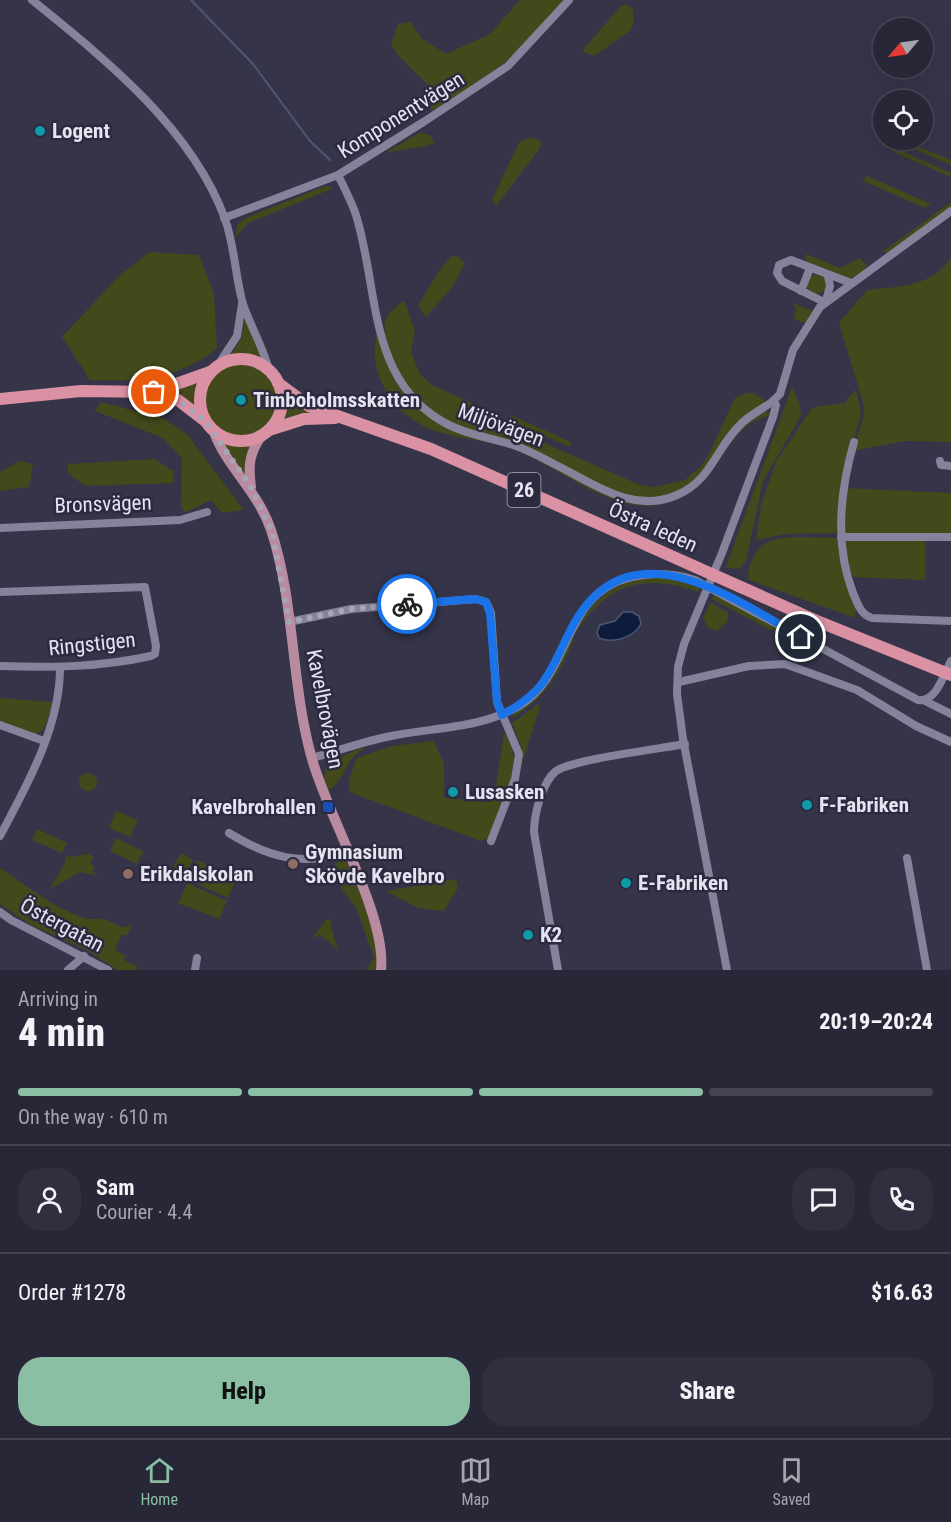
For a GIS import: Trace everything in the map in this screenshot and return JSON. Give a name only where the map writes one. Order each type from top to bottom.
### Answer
[{"type":"highway","points":[[154,392],[214,370],[233,360],[261,365],[269,371]]},
{"type":"highway","points":[[205,421],[201,411],[201,390],[214,370]]},
{"type":"highway","name":"26","points":[[269,371],[278,383]]},
{"type":"highway","points":[[266,433],[281,408],[278,383]]},
{"type":"highway","name":"Östra leden","points":[[278,383],[300,402],[338,418],[430,449],[817,621],[951,675]]},
{"type":"highway","points":[[0,399],[81,391],[154,392],[178,400],[205,421],[214,432]]},
{"type":"highway","name":"Östra leden","points":[[266,433],[304,419],[338,418]]},
{"type":"highway","name":"26","points":[[214,432],[223,437],[243,441],[266,433]]},
{"type":"main road","name":"Kavelbrovägen","points":[[214,432],[217,441],[251,487],[272,531],[312,758],[378,928],[382,958],[381,970]]},
{"type":"main road","name":"Kavelbrovägen","points":[[251,487],[248,464],[250,453],[266,433]]},
{"type":"street","points":[[32,0],[100,57],[158,115],[188,152],[224,218],[243,303],[269,371]]},
{"type":"street","name":"Komponentvägen","points":[[224,218],[338,175],[488,82],[508,66],[569,0]]},
{"type":"street","name":"Miljövägen","points":[[338,175],[355,212],[371,296],[387,357],[405,390],[442,422],[516,446],[630,501],[651,501],[672,497],[693,486],[712,467],[739,425],[773,401]]},
{"type":"street","points":[[825,301],[951,212]]},
{"type":"street","points":[[825,301],[782,281],[777,269],[787,260],[851,283]]},
{"type":"street","points":[[801,291],[810,268]]},
{"type":"street","points":[[727,970],[677,694],[681,654],[722,554],[773,417],[776,405],[773,401],[780,394],[794,350],[825,301],[830,286],[828,276]]},
{"type":"street","points":[[214,370],[237,336],[243,303]]},
{"type":"street","points":[[854,442],[843,480],[841,537],[845,571],[865,616],[951,621]]},
{"type":"street","points":[[940,461],[941,465],[951,466]]},
{"type":"street","name":"Bronsvägen","points":[[0,528],[180,520],[207,512]]},
{"type":"street","points":[[841,537],[951,537]]},
{"type":"street","points":[[312,758],[365,741],[459,727],[502,715],[539,690],[553,670],[581,612],[593,598],[623,579],[647,574],[667,573],[695,580],[912,698],[925,701],[951,714]]},
{"type":"street","name":"Ringstigen","points":[[0,592],[144,587],[156,646],[155,654],[99,665],[60,668],[0,666]]},
{"type":"street","points":[[289,622],[351,609],[482,600],[486,602],[490,613],[497,702],[517,744],[519,764],[491,841]]},
{"type":"street","points":[[925,701],[935,691],[951,661]]},
{"type":"street","points":[[679,682],[721,671],[770,663],[785,664],[856,690],[916,726],[951,742]]},
{"type":"street","points":[[0,836],[44,741],[58,703],[60,668]]},
{"type":"street","points":[[0,725],[44,741]]},
{"type":"street","points":[[558,970],[534,832],[537,813],[548,782],[555,772],[573,765],[685,744]]},
{"type":"street","points":[[229,833],[253,848],[283,859],[329,858],[347,852]]},
{"type":"street","points":[[907,858],[927,970]]},
{"type":"street","name":"Östergatan","points":[[0,912],[33,932],[108,970]]},
{"type":"street","points":[[68,970],[84,956]]},
{"type":"street","points":[[195,970],[197,958]]},
{"type":"green space","points":[[520,0],[564,0],[528,41],[503,64],[439,109],[429,109],[438,97],[391,45],[398,24],[411,22],[421,38],[446,54],[490,34]]},
{"type":"green space","points":[[626,4],[633,9],[634,20],[631,30],[594,56],[582,51],[620,7]]},
{"type":"green space","points":[[419,133],[430,135],[434,143],[385,153]]},
{"type":"green space","points":[[531,137],[541,141],[540,148],[496,206],[492,199],[520,141]]},
{"type":"green space","points":[[899,150],[951,173],[951,177],[891,151]]},
{"type":"green space","points":[[916,150],[926,150],[951,160],[951,165]]},
{"type":"green space","points":[[867,176],[931,204],[925,208],[863,181]]},
{"type":"green space","points":[[325,186],[334,188],[248,223],[235,238],[238,224],[248,217]]},
{"type":"green space","points":[[951,202],[951,207],[887,254],[881,248],[885,250]]},
{"type":"green space","points":[[149,252],[199,255],[214,294],[217,348],[203,358],[173,372],[141,379],[90,380],[62,337],[118,277]]},
{"type":"green space","points":[[806,254],[840,268],[860,258],[867,265],[864,270],[850,279],[805,262]]},
{"type":"green space","points":[[452,256],[459,257],[465,263],[454,285],[426,317],[418,305],[438,273]]},
{"type":"green space","points":[[951,257],[951,442],[905,441],[853,451],[864,415],[864,406],[839,323],[867,290],[903,286],[925,279],[944,267]]},
{"type":"green space","points":[[817,274],[824,277],[827,284],[824,291],[817,294],[810,291],[807,284],[810,277]]},
{"type":"green space","points":[[404,300],[415,331],[411,351],[419,373],[432,385],[485,409],[503,425],[640,485],[654,487],[685,480],[700,467],[708,456],[735,398],[746,393],[754,393],[766,402],[741,426],[708,468],[681,490],[664,496],[647,498],[629,496],[595,484],[522,445],[460,427],[426,406],[399,374],[393,362],[385,332],[387,316]]},
{"type":"green space","points":[[793,303],[813,311],[806,323],[793,319],[796,311]]},
{"type":"green space","points":[[245,317],[264,363],[245,357],[229,358],[241,338]]},
{"type":"green space","points":[[377,335],[397,384],[416,406],[440,424],[523,452],[619,500],[655,504],[693,489],[701,482],[698,486],[682,497],[663,504],[643,506],[623,502],[603,495],[507,447],[430,429],[419,424],[400,409],[380,380],[375,358]]},
{"type":"green space","points":[[234,363],[248,363],[262,369],[272,379],[278,393],[276,414],[262,431],[248,437],[234,437],[220,431],[210,421],[204,407],[204,393],[210,379],[220,369]]},
{"type":"green space","points":[[202,378],[197,398],[199,413],[167,392]]},
{"type":"green space","points":[[792,387],[800,404],[801,416],[763,481],[746,561],[739,569],[725,568],[730,565],[726,566]]},
{"type":"green space","points":[[856,389],[861,414],[853,442],[839,533],[787,534],[756,540],[761,505],[776,462],[814,407],[845,403]]},
{"type":"green space","points":[[283,391],[317,413],[277,425],[283,412]]},
{"type":"green space","points":[[101,402],[163,418],[187,434],[244,510],[222,513],[211,500],[186,512],[181,508],[182,458],[163,438],[95,411]]},
{"type":"green space","points":[[765,411],[770,413],[752,422],[740,433],[706,477],[738,431]]},
{"type":"green space","points":[[508,414],[571,442],[571,445],[568,446],[512,421]]},
{"type":"green space","points":[[219,439],[231,443],[252,443],[245,460],[246,477]]},
{"type":"green space","points":[[155,459],[173,471],[173,483],[85,486],[68,473],[68,464]]},
{"type":"green space","points":[[20,461],[33,464],[29,487],[0,491],[0,472]]},
{"type":"green space","points":[[844,488],[951,493],[951,534],[843,533]]},
{"type":"green space","points":[[801,537],[839,538],[856,609],[855,618],[749,580],[749,568],[760,547],[772,540]]},
{"type":"green space","points":[[851,539],[925,540],[925,580],[850,577],[845,544]]},
{"type":"green space","points":[[661,577],[701,587],[698,592],[661,583],[644,583],[629,587],[601,602],[576,632],[574,631],[591,608],[609,592],[631,582]]},
{"type":"green space","points":[[714,593],[782,631],[770,630],[712,599]]},
{"type":"green space","points":[[710,602],[728,613],[727,622],[717,631],[707,627],[703,618],[709,605],[710,607]]},
{"type":"green space","points":[[571,637],[574,638],[557,675],[534,702],[511,719],[517,711],[548,685],[560,666]]},
{"type":"green space","points":[[0,698],[53,702],[44,729],[36,734],[0,723]]},
{"type":"green space","points":[[538,704],[540,706],[522,764],[522,748],[512,723]]},
{"type":"green space","points":[[504,733],[511,744],[512,770],[504,799],[488,838],[481,841],[349,792],[349,780],[357,758],[391,746],[434,741],[444,764],[444,798],[489,802],[496,786]]},
{"type":"green space","points":[[362,747],[364,749],[352,758],[339,780],[327,791],[324,777],[327,764]]},
{"type":"green space","points":[[84,773],[92,773],[97,778],[95,789],[84,791],[79,786],[79,778]]},
{"type":"green space","points":[[116,811],[138,820],[130,837],[109,828]]},
{"type":"green space","points":[[37,829],[67,843],[62,853],[32,840]]},
{"type":"green space","points":[[116,838],[143,851],[137,864],[110,851]]},
{"type":"green space","points":[[89,854],[94,857],[90,863],[95,867],[92,871],[97,876],[80,872],[50,889],[65,863],[65,857]]},
{"type":"green space","points":[[183,854],[193,860],[183,877],[175,873],[173,868],[179,856]]},
{"type":"green space","points":[[197,860],[236,879],[228,898],[188,880]]},
{"type":"green space","points":[[338,860],[347,862],[374,926],[378,970],[366,970],[374,958],[357,910],[340,886],[334,865]]},
{"type":"green space","points":[[0,868],[41,896],[73,914],[86,919],[107,920],[124,927],[132,924],[127,936],[122,934],[115,950],[126,956],[124,960],[138,967],[137,970],[117,970],[90,952],[31,925],[0,904]]},
{"type":"green space","points":[[456,879],[458,888],[444,911],[418,908],[386,891]]},
{"type":"green space","points":[[187,883],[227,901],[219,919],[178,903]]},
{"type":"green space","points":[[334,919],[330,923],[338,950],[320,934],[317,938],[314,936],[326,920]]},
{"type":"water","points":[[623,612],[632,612],[639,616],[641,624],[638,629],[629,636],[617,640],[599,638],[597,632],[600,625],[615,621]]},
{"type":"waterway","points":[[191,0],[253,64],[310,141],[330,160]]},
{"type":"way so far","points":[[154,392],[178,400],[205,421],[242,478],[251,487],[272,531],[289,622],[351,609],[407,604]]},
{"type":"place","name":"Logent","points":[[40,131]]},
{"type":"place","name":"Timboholmsskatten","points":[[241,400]]},
{"type":"place","name":"Lusasken","points":[[453,792]]},
{"type":"place","name":"F-Fabriken","points":[[807,805]]},
{"type":"place","name":"Kavelbrohallen","points":[[328,807]]},
{"type":"place","name":"Gymnasium Skövde Kavelbro","points":[[293,864]]},
{"type":"place","name":"Erikdalskolan","points":[[128,874]]},
{"type":"place","name":"E-Fabriken","points":[[626,883]]},
{"type":"place","name":"K2","points":[[528,935]]},
{"type":"route","points":[[407,604],[476,599],[486,602],[490,613],[497,702],[502,715],[539,690],[553,670],[581,612],[593,598],[623,579],[667,573],[687,577],[721,592],[801,637]]}]
